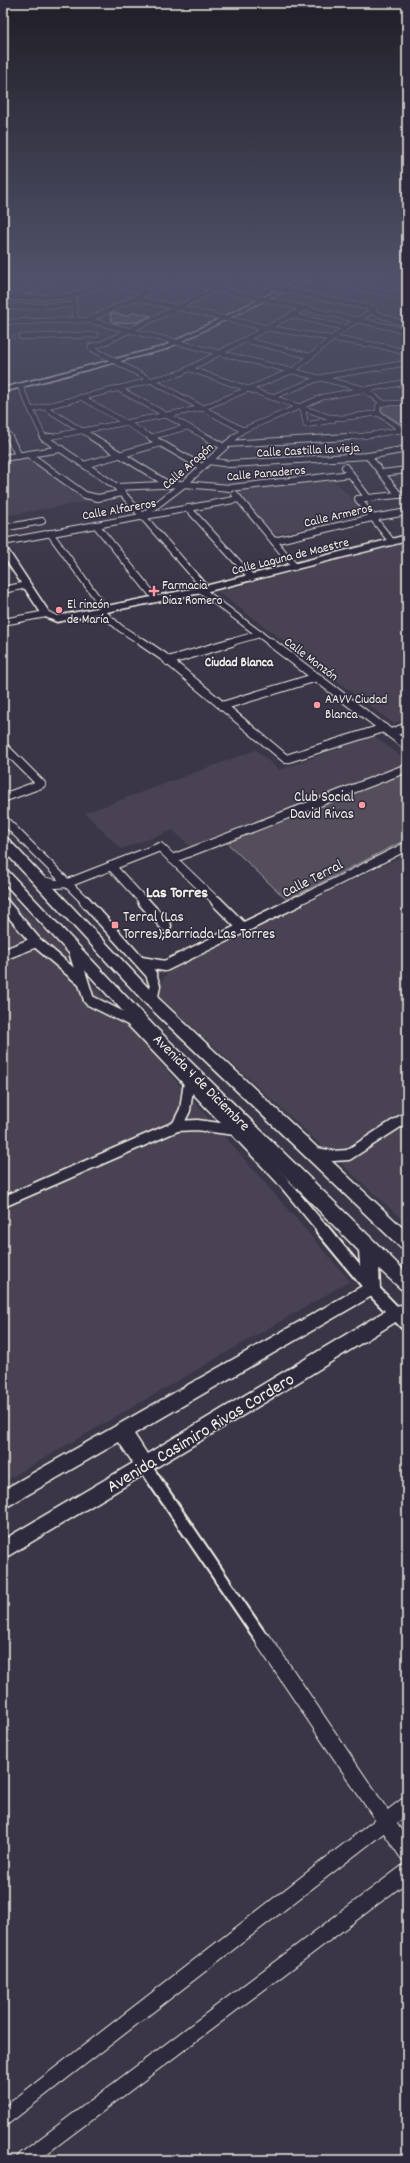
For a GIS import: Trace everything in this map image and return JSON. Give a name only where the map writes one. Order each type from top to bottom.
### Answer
[{"type":"main road","name":"Avenida 4 de Diciembre","points":[[3,842],[309,1152],[407,1243]]},
{"type":"main road","name":"Avenida 4 de Diciembre","points":[[3,874],[74,952],[149,1030],[368,1248],[407,1284]]},
{"type":"main road","points":[[368,1248],[371,1288]]},
{"type":"street","points":[[3,390],[61,376]]},
{"type":"street","points":[[143,376],[203,408],[241,431],[268,441]]},
{"type":"street","points":[[31,410],[168,376]]},
{"type":"street","points":[[212,376],[329,417],[344,417]]},
{"type":"street","points":[[20,386],[44,438],[203,408],[280,376]]},
{"type":"street","points":[[318,376],[364,389],[383,403]]},
{"type":"street","points":[[272,397],[322,377],[329,376]]},
{"type":"street","name":"Calle Aragón","points":[[141,517],[184,484],[241,431],[301,408],[323,397],[405,383]]},
{"type":"street","points":[[118,388],[187,427],[225,445],[363,436],[404,431]]},
{"type":"street","points":[[81,397],[202,467]]},
{"type":"street","points":[[378,413],[378,406],[383,403],[407,403]]},
{"type":"street","points":[[44,407],[176,490]]},
{"type":"street","points":[[301,408],[306,425],[344,417],[378,413],[404,431]]},
{"type":"street","points":[[3,425],[18,456]]},
{"type":"street","points":[[151,437],[187,427]]},
{"type":"street","name":"Calle Monzón","points":[[44,438],[117,487],[204,590],[407,746]]},
{"type":"street","points":[[84,465],[161,443]]},
{"type":"street","points":[[3,458],[61,449]]},
{"type":"street","name":"Calle Castilla la vieja","points":[[209,461],[229,464],[368,456],[407,449]]},
{"type":"street","points":[[28,454],[85,495],[98,498],[122,493]]},
{"type":"street","points":[[368,456],[399,494]]},
{"type":"street","points":[[345,467],[368,498]]},
{"type":"street","points":[[382,473],[407,470]]},
{"type":"street","name":"Calle Panaderos","points":[[117,487],[184,484],[230,488],[351,474]]},
{"type":"street","points":[[230,488],[295,567]]},
{"type":"street","points":[[392,542],[358,499],[407,494]]},
{"type":"street","name":"Calle Alfareros","points":[[3,542],[239,499]]},
{"type":"street","points":[[188,508],[252,578]]},
{"type":"street","name":"Calle Armeros","points":[[274,541],[372,518],[407,512]]},
{"type":"street","points":[[3,528],[42,521]]},
{"type":"street","points":[[96,525],[156,599]]},
{"type":"street","points":[[50,533],[103,609],[120,628],[168,661],[286,759],[384,728]]},
{"type":"street","name":"Calle Laguna de Maestre","points":[[46,614],[52,618],[62,619],[103,609],[204,590],[407,538]]},
{"type":"street","points":[[3,622],[46,614],[5,555]]},
{"type":"street","points":[[3,590],[27,585]]},
{"type":"street","points":[[168,661],[260,634]]},
{"type":"street","points":[[222,706],[317,678]]},
{"type":"street","points":[[391,733],[407,727]]},
{"type":"street","points":[[3,746],[41,784],[3,798]]},
{"type":"street","points":[[172,858],[407,768]]},
{"type":"street","points":[[3,819],[68,883],[141,962],[151,974],[153,993]]},
{"type":"street","name":"Calle Terral","points":[[165,966],[244,929],[407,846]]},
{"type":"street","points":[[39,880],[56,884],[68,883],[160,847],[244,929]]},
{"type":"street","points":[[111,866],[166,926]]},
{"type":"street","points":[[3,903],[36,942],[83,982]]},
{"type":"street","points":[[3,955],[36,942]]},
{"type":"street","points":[[74,952],[89,1000],[149,1030]]},
{"type":"street","points":[[141,962],[165,966],[153,993]]},
{"type":"street","points":[[131,1021],[280,1178],[371,1288],[403,1317]]},
{"type":"street","points":[[177,1126],[184,1117],[189,1101],[189,1082]]},
{"type":"street","points":[[309,1152],[333,1156],[348,1155],[407,1117]]},
{"type":"street","points":[[3,1202],[177,1126],[197,1124],[236,1130]]},
{"type":"street","points":[[3,1500],[371,1288]]},
{"type":"street","name":"Avenida Casimiro Rivas Cordero","points":[[3,1550],[286,1381],[403,1317]]},
{"type":"street","points":[[122,1431],[407,1853]]},
{"type":"street","points":[[3,2118],[407,1805]]},
{"type":"street","points":[[25,2160],[407,1872]]},
{"type":"shaded area","points":[[388,404],[407,406],[407,428],[381,411],[383,406]]},
{"type":"shaded area","points":[[26,457],[91,501],[3,516],[3,460]]},
{"type":"shaded area","points":[[332,478],[366,514],[273,535],[235,489]]},
{"type":"shaded area","points":[[407,542],[407,719],[393,723],[218,592]]},
{"type":"shaded area","points":[[374,736],[407,761],[407,765],[191,847],[173,830],[121,849],[85,813],[256,750],[279,770]]},
{"type":"shaded area","name":"Club Social David Rivas","points":[[407,770],[407,839],[287,900],[224,840]]},
{"type":"shaded area","points":[[407,854],[407,1224],[160,997],[161,982],[171,968]]},
{"type":"shaded area","points":[[3,890],[51,937],[350,1281],[3,1482]]},
{"type":"place","name":"Farmacia Diaz Romero","points":[[154,591]]},
{"type":"place","name":"El rincón de María","points":[[59,610]]},
{"type":"place","name":"AAVV Ciudad Blanca","points":[[317,705]]},
{"type":"place","name":"Club Social David Rivas","points":[[362,805]]},
{"type":"place","name":"Terral (Las Torres);Barriada Las Torres","points":[[115,925]]},
{"type":"district","name":"Ciudad Blanca","points":[[239,661]]},
{"type":"district","name":"Las Torres","points":[[177,891]]}]
